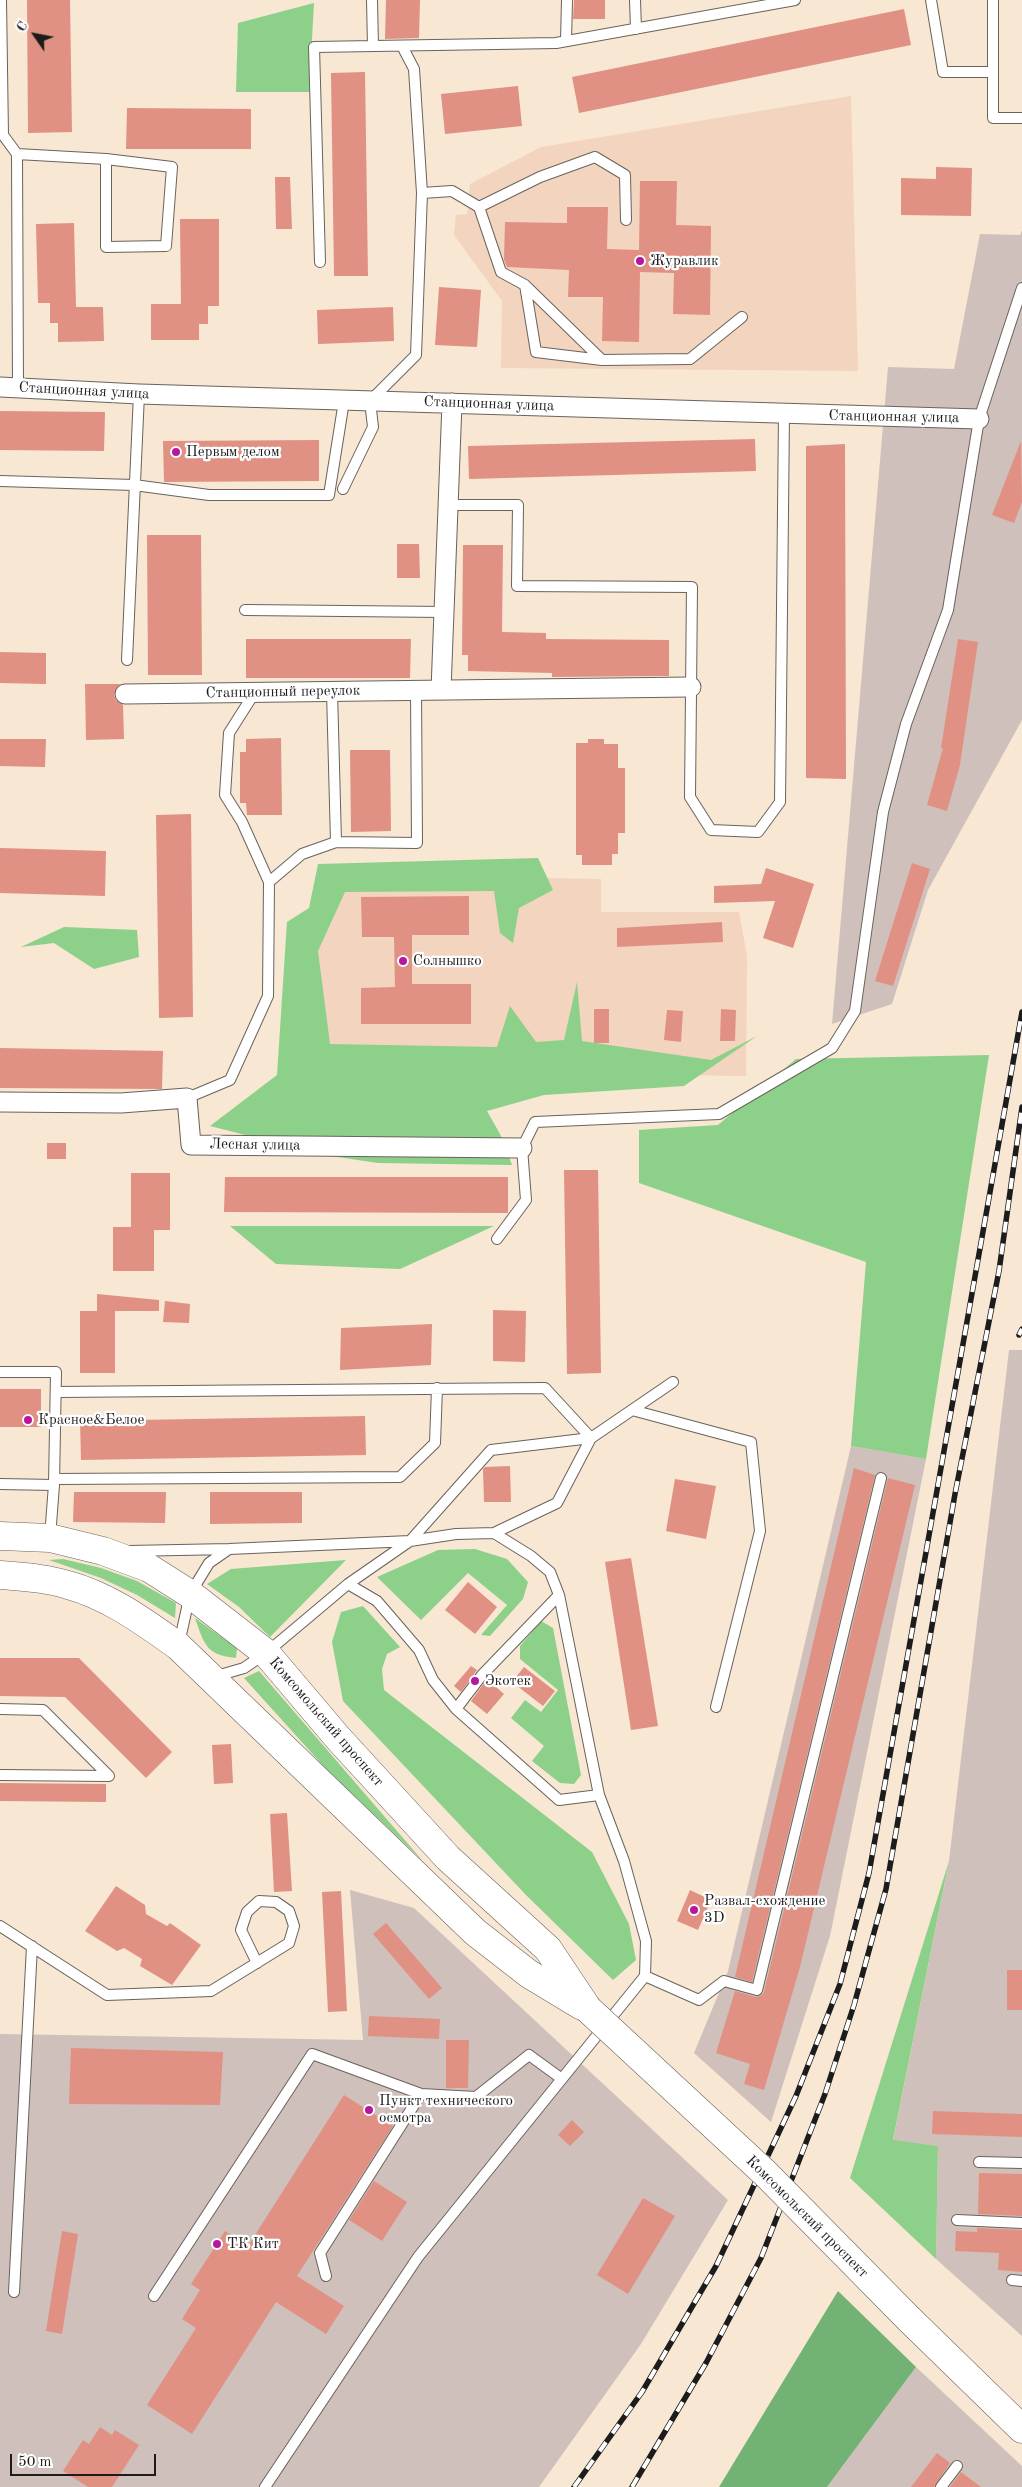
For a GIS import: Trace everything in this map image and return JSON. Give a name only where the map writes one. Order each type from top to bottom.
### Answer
[{"type":"main road","name":"Комсомольский проспект","points":[[0,1536],[50,1538],[103,1551],[149,1568],[190,1594],[266,1653],[338,1738],[448,1858],[548,1949],[588,2009]]},
{"type":"main road","name":"Комсомольский проспект","points":[[0,1575],[34,1578],[69,1585],[108,1601],[142,1620],[178,1646],[475,1932],[529,1974],[588,2009],[766,2174],[909,2319],[1022,2429]]},
{"type":"street","name":"Станционная улица","points":[[9,387],[139,394],[978,419]]},
{"type":"street","points":[[441,690],[452,403]]},
{"type":"street","name":"Станционный переулок","points":[[124,694],[691,687]]},
{"type":"street","points":[[0,1102],[121,1103],[187,1098]]},
{"type":"street","name":"Лесная улица","points":[[187,1098],[191,1145],[522,1148]]},
{"type":"lane","points":[[1,0],[4,135],[17,154],[9,387]]},
{"type":"lane","points":[[372,0],[373,46]]},
{"type":"lane","points":[[566,41],[567,0]]},
{"type":"lane","points":[[635,0],[636,28]]},
{"type":"lane","points":[[320,262],[314,46],[402,46],[566,41],[795,0]]},
{"type":"lane","points":[[931,0],[943,72],[993,72]]},
{"type":"lane","points":[[993,0],[993,118],[1022,118]]},
{"type":"lane","points":[[343,489],[373,427],[370,401],[416,355],[422,192],[414,69],[402,46]]},
{"type":"lane","points":[[17,154],[106,159],[172,167],[166,246],[106,247],[106,159]]},
{"type":"lane","points":[[479,207],[540,177],[595,157],[625,175],[626,220]]},
{"type":"lane","points":[[422,192],[452,191],[479,207],[501,272],[525,285],[602,360]]},
{"type":"lane","points":[[525,285],[536,352],[602,360],[690,359],[742,317]]},
{"type":"lane","points":[[497,1238],[526,1200],[522,1148],[535,1122],[719,1114],[832,1048],[855,1010],[883,812],[906,724],[948,610],[978,419],[1022,288]]},
{"type":"lane","points":[[127,660],[139,394]]},
{"type":"lane","points":[[0,481],[134,485],[210,495],[329,495],[344,400]]},
{"type":"lane","points":[[448,505],[518,505],[517,586],[692,587],[690,797],[711,830],[758,832],[780,802],[784,414]]},
{"type":"lane","points":[[245,610],[444,612]]},
{"type":"lane","points":[[269,882],[302,854],[336,842],[417,843],[416,690]]},
{"type":"lane","points":[[187,1098],[230,1080],[268,996],[269,882],[242,822],[225,796],[229,734],[255,692]]},
{"type":"lane","points":[[332,692],[336,842]]},
{"type":"lane","points":[[0,1372],[56,1372],[54,1482],[50,1538]]},
{"type":"lane","points":[[103,1551],[229,1549],[410,1541],[456,1534],[494,1533],[557,1503],[592,1438],[672,1382]]},
{"type":"lane","points":[[0,1484],[400,1477],[435,1443],[436,1388]]},
{"type":"lane","points":[[56,1392],[545,1388],[592,1438]]},
{"type":"lane","points":[[632,1410],[751,1442],[760,1531],[716,1707]]},
{"type":"lane","points":[[212,1677],[244,1668],[266,1653],[348,1584],[410,1541],[491,1450],[592,1438]]},
{"type":"lane","points":[[645,1976],[699,2000],[724,1981],[757,1990],[881,1478]]},
{"type":"lane","points":[[265,2487],[418,2257],[645,1976],[646,1941],[624,1861],[599,1795],[559,1595],[550,1572],[531,1556],[494,1533]]},
{"type":"lane","points":[[178,1646],[190,1594],[210,1563],[229,1549]]},
{"type":"lane","points":[[348,1584],[376,1601],[383,1608],[419,1650],[433,1680],[456,1709],[559,1800],[599,1795]]},
{"type":"lane","points":[[456,1709],[482,1675],[559,1595]]},
{"type":"lane","points":[[0,1709],[43,1710],[109,1776],[0,1775]]},
{"type":"lane","points":[[0,1926],[107,1994],[211,1992],[257,1963],[288,1943],[294,1926],[290,1911],[276,1902],[259,1901],[247,1912],[241,1930],[257,1963]]},
{"type":"lane","points":[[14,2292],[32,1946]]},
{"type":"lane","points":[[154,2296],[312,2054],[421,2094],[476,2097],[529,2055],[562,2079]]},
{"type":"lane","points":[[326,2276],[320,2253],[421,2094]]},
{"type":"lane","points":[[979,2162],[1022,2163]]},
{"type":"lane","points":[[957,2220],[1022,2223]]},
{"type":"lane","points":[[941,2487],[957,2466]]},
{"type":"shaded area","points":[[851,96],[858,371],[501,368],[502,301],[454,235],[456,215],[467,214],[470,184],[541,147]]},
{"type":"shaded area","points":[[1022,230],[1022,720],[928,890],[892,1004],[832,1024],[888,367],[954,369],[980,234],[1020,235]]},
{"type":"shaded area","points":[[321,874],[601,879],[601,912],[739,912],[747,956],[746,1076],[304,1070]]},
{"type":"shaded area","points":[[1009,1350],[1022,1350],[1022,2336],[936,2259],[938,2146],[893,2141],[949,1861]]},
{"type":"shaded area","points":[[851,1446],[926,1459],[830,1936],[771,2122],[694,2053],[728,1971]]},
{"type":"shaded area","points":[[350,1890],[414,1908],[728,2200],[641,2344],[539,2487],[0,2487],[0,2034],[363,2040]]},
{"type":"shaded area","points":[[916,2367],[1022,2466],[1022,2487],[827,2487]]},
{"type":"green space","points":[[314,3],[309,92],[236,92],[238,23]]},
{"type":"green space","points":[[538,858],[553,890],[519,908],[513,943],[500,933],[494,891],[345,892],[318,951],[330,1044],[497,1047],[510,1006],[536,1042],[564,1040],[577,982],[582,1041],[711,1060],[757,1036],[684,1086],[544,1095],[487,1111],[500,1134],[512,1165],[378,1163],[324,1155],[210,1126],[277,1075],[287,922],[309,908],[318,864]]},
{"type":"green space","points":[[64,927],[137,930],[139,957],[94,969],[54,943],[21,947]]},
{"type":"green space","points":[[989,1055],[926,1459],[851,1446],[866,1262],[639,1183],[639,1130],[718,1125],[796,1059]]},
{"type":"green space","points":[[230,1226],[494,1226],[400,1269],[276,1264]]},
{"type":"green space","points":[[475,1549],[507,1559],[528,1582],[523,1599],[490,1636],[481,1635],[507,1605],[468,1573],[421,1620],[377,1577],[438,1550]]},
{"type":"green space","points":[[63,1559],[101,1568],[137,1581],[176,1603],[175,1618],[137,1595],[101,1578],[49,1560]]},
{"type":"green space","points":[[346,1560],[270,1637],[239,1607],[207,1584],[231,1569]]},
{"type":"green space","points":[[363,1606],[400,1647],[387,1654],[382,1669],[384,1690],[592,1852],[629,1924],[636,1960],[613,1980],[526,1895],[343,1701],[332,1642],[341,1612]]},
{"type":"green space","points":[[195,1618],[237,1648],[236,1658],[212,1651],[204,1641]]},
{"type":"green space","points":[[541,1621],[553,1628],[581,1775],[574,1784],[560,1783],[532,1761],[544,1746],[511,1718],[525,1700],[541,1712],[558,1690],[520,1659],[520,1646]]},
{"type":"green space","points":[[259,1671],[422,1860],[328,1771],[244,1678]]},
{"type":"green space","points":[[949,1861],[893,2140],[938,2146],[936,2259],[850,2178]]},
{"type":"green space","points":[[838,2291],[916,2367],[827,2487],[719,2487]]},
{"type":"building","points":[[27,0],[70,0],[72,132],[28,133]]},
{"type":"building","points":[[386,0],[420,0],[419,38],[385,39]]},
{"type":"building","points":[[574,0],[605,0],[605,19],[573,19]]},
{"type":"building","points":[[904,9],[911,45],[579,113],[572,77]]},
{"type":"building","points":[[365,72],[368,276],[334,276],[331,73]]},
{"type":"building","points":[[518,86],[522,126],[445,134],[441,94]]},
{"type":"building","points":[[127,108],[251,109],[251,149],[126,149]]},
{"type":"building","points":[[936,167],[972,168],[971,216],[901,215],[901,178],[936,179]]},
{"type":"building","points":[[275,177],[290,177],[292,229],[276,229]]},
{"type":"building","name":"Журавлик","points":[[640,181],[677,181],[676,225],[711,226],[710,315],[673,314],[674,273],[640,272],[639,342],[602,341],[603,297],[568,297],[569,270],[507,267],[504,260],[505,222],[567,223],[567,207],[608,207],[607,249],[639,250]]},
{"type":"building","points":[[180,219],[219,219],[219,306],[208,306],[208,324],[199,324],[199,340],[151,340],[151,304],[181,304]]},
{"type":"building","points":[[74,223],[76,307],[103,307],[104,341],[58,342],[58,323],[50,323],[50,303],[38,303],[36,224]]},
{"type":"building","points":[[439,287],[481,290],[477,347],[435,345]]},
{"type":"building","points":[[393,307],[394,341],[318,344],[317,310]]},
{"type":"building","points":[[0,411],[105,412],[104,451],[0,450]]},
{"type":"building","points":[[755,439],[756,471],[469,479],[468,446]]},
{"type":"building","points":[[319,440],[319,481],[164,482],[163,441]]},
{"type":"building","points":[[1021,441],[1022,502],[1014,523],[992,515]]},
{"type":"building","points":[[845,444],[846,779],[806,778],[806,446]]},
{"type":"building","points":[[147,535],[201,535],[202,675],[148,675]]},
{"type":"building","points":[[397,544],[419,544],[420,578],[397,578]]},
{"type":"building","points":[[463,545],[503,545],[502,632],[546,633],[546,639],[669,640],[669,676],[552,677],[552,673],[468,671],[468,655],[462,655]]},
{"type":"building","points":[[246,639],[411,639],[410,678],[246,678]]},
{"type":"building","points":[[958,639],[978,642],[960,765],[947,811],[927,805],[943,748],[941,748]]},
{"type":"building","points":[[0,652],[46,653],[46,684],[0,683]]},
{"type":"building","points":[[85,684],[120,684],[114,695],[116,700],[123,705],[124,739],[86,740]]},
{"type":"building","points":[[281,738],[282,815],[247,815],[246,803],[240,803],[240,752],[246,752],[246,739]]},
{"type":"building","points":[[0,739],[46,739],[45,767],[0,766]]},
{"type":"building","points":[[588,739],[604,739],[604,744],[618,744],[618,768],[625,768],[625,833],[618,833],[618,854],[612,854],[612,865],[582,865],[582,855],[576,855],[576,743],[588,743]]},
{"type":"building","points":[[350,750],[390,750],[391,831],[351,832]]},
{"type":"building","points":[[191,814],[193,1017],[159,1018],[156,815]]},
{"type":"building","points":[[0,848],[106,851],[105,896],[0,893]]},
{"type":"building","points":[[912,863],[930,869],[893,986],[875,981]]},
{"type":"building","points":[[766,868],[814,884],[793,948],[763,938],[775,901],[714,903],[714,886],[761,884]]},
{"type":"building","name":"Солнышко","points":[[469,896],[469,935],[412,935],[412,984],[471,984],[471,1024],[361,1024],[361,988],[395,987],[394,937],[362,937],[361,897]]},
{"type":"building","points":[[722,922],[723,942],[617,947],[617,928]]},
{"type":"building","points":[[594,1009],[609,1009],[609,1043],[594,1043]]},
{"type":"building","points":[[721,1009],[736,1010],[735,1041],[720,1041]]},
{"type":"building","points":[[667,1010],[683,1011],[681,1042],[664,1040]]},
{"type":"building","points":[[0,1048],[163,1051],[162,1089],[0,1088]]},
{"type":"building","points":[[47,1143],[66,1143],[66,1159],[47,1159]]},
{"type":"building","points":[[564,1170],[598,1170],[601,1373],[567,1374]]},
{"type":"building","points":[[131,1173],[170,1173],[170,1230],[154,1230],[154,1271],[113,1271],[113,1227],[131,1227]]},
{"type":"building","points":[[225,1177],[508,1177],[508,1213],[224,1212]]},
{"type":"building","points":[[97,1294],[159,1300],[159,1311],[115,1311],[115,1373],[80,1373],[80,1311],[97,1311]]},
{"type":"building","points":[[165,1301],[190,1304],[189,1323],[163,1322]]},
{"type":"building","points":[[493,1310],[526,1311],[525,1362],[493,1361]]},
{"type":"building","points":[[432,1324],[431,1365],[340,1370],[341,1328]]},
{"type":"building","points":[[0,1389],[41,1389],[41,1427],[0,1427]]},
{"type":"building","points":[[365,1416],[366,1455],[81,1460],[80,1421]]},
{"type":"building","points":[[510,1466],[511,1502],[484,1502],[483,1469],[485,1467]]},
{"type":"building","points":[[854,1468],[875,1475],[752,1982],[735,1977]]},
{"type":"building","points":[[888,1478],[915,1485],[800,1967],[764,2090],[744,2084],[750,2064],[716,2053],[735,1991],[756,1997],[764,1992]]},
{"type":"building","points":[[675,1479],[716,1486],[706,1539],[666,1531]]},
{"type":"building","points":[[74,1492],[166,1492],[165,1523],[73,1522]]},
{"type":"building","points":[[210,1492],[302,1492],[302,1523],[210,1524]]},
{"type":"building","points":[[631,1558],[658,1726],[631,1730],[605,1562]]},
{"type":"building","points":[[468,1582],[497,1607],[475,1634],[445,1610]]},
{"type":"building","points":[[0,1658],[79,1658],[172,1752],[146,1778],[65,1697],[0,1696]]},
{"type":"building","points":[[471,1666],[477,1670],[461,1692],[454,1686]]},
{"type":"building","points":[[524,1667],[555,1691],[543,1706],[512,1682]]},
{"type":"building","points":[[487,1679],[504,1694],[487,1714],[471,1701]]},
{"type":"building","points":[[231,1744],[233,1783],[214,1784],[212,1745]]},
{"type":"building","points":[[0,1783],[106,1784],[106,1802],[0,1801]]},
{"type":"building","points":[[287,1813],[292,1891],[274,1892],[270,1814]]},
{"type":"building","points":[[116,1886],[145,1905],[146,1914],[167,1926],[170,1923],[201,1945],[172,1985],[140,1966],[142,1959],[124,1948],[117,1951],[85,1931]]},
{"type":"building","name":"Развал-схождение 3D","points":[[690,1890],[711,1900],[698,1930],[677,1921]]},
{"type":"building","points":[[341,1891],[347,2011],[328,2012],[322,1892]]},
{"type":"building","points":[[386,1923],[442,1988],[429,1999],[373,1934]]},
{"type":"building","points":[[1007,1970],[1022,1970],[1022,2010],[1007,2010]]},
{"type":"building","points":[[369,2016],[440,2019],[439,2039],[368,2036]]},
{"type":"building","points":[[446,2040],[469,2040],[468,2088],[446,2088]]},
{"type":"building","points":[[71,2048],[223,2052],[220,2105],[69,2104]]},
{"type":"building","points":[[344,2095],[393,2126],[297,2276],[344,2306],[326,2334],[276,2302],[192,2434],[147,2405],[196,2328],[182,2319],[200,2290],[191,2284],[225,2231],[248,2246]]},
{"type":"building","points":[[933,2111],[1022,2114],[1022,2137],[932,2134]]},
{"type":"building","points":[[572,2120],[584,2132],[570,2146],[558,2135]]},
{"type":"building","points":[[979,2173],[1022,2174],[1022,2216],[978,2214]]},
{"type":"building","points":[[374,2181],[407,2202],[382,2241],[349,2220]]},
{"type":"building","points":[[643,2198],[675,2216],[628,2294],[597,2275]]},
{"type":"building","points":[[977,2228],[1022,2230],[1022,2272],[998,2270],[999,2253],[955,2251],[956,2231],[977,2232]]},
{"type":"building","points":[[62,2231],[78,2234],[62,2334],[46,2331]]},
{"type":"building","points":[[100,2427],[112,2435],[115,2430],[139,2445],[112,2487],[88,2487],[63,2471],[83,2440],[89,2444]]},
{"type":"building","points":[[937,2453],[950,2463],[934,2487],[911,2487]]},
{"type":"building","points":[[961,2472],[981,2487],[950,2487]]},
{"type":"railway","points":[[574,2487],[642,2392],[716,2266],[796,2096],[840,1984],[869,1873],[1022,1012]]},
{"type":"railway","points":[[632,2487],[706,2363],[761,2258],[825,2094],[854,2005],[886,1889],[955,1494],[999,1271],[1022,1107]]},
{"type":"railway","points":[[1019,1335],[1022,1329]]},
{"type":"place","name":"Журавлик","points":[[640,261]]},
{"type":"place","name":"Первым делом","points":[[176,452]]},
{"type":"place","name":"Солнышко","points":[[403,961]]},
{"type":"place","name":"Красное&Белое","points":[[28,1420]]},
{"type":"place","name":"Экотек","points":[[475,1681]]},
{"type":"place","name":"Развал-схождение 3D","points":[[694,1910]]},
{"type":"place","name":"Пункт технического осмотра","points":[[369,2110]]},
{"type":"place","name":"ТК Кит","points":[[217,2244]]}]
